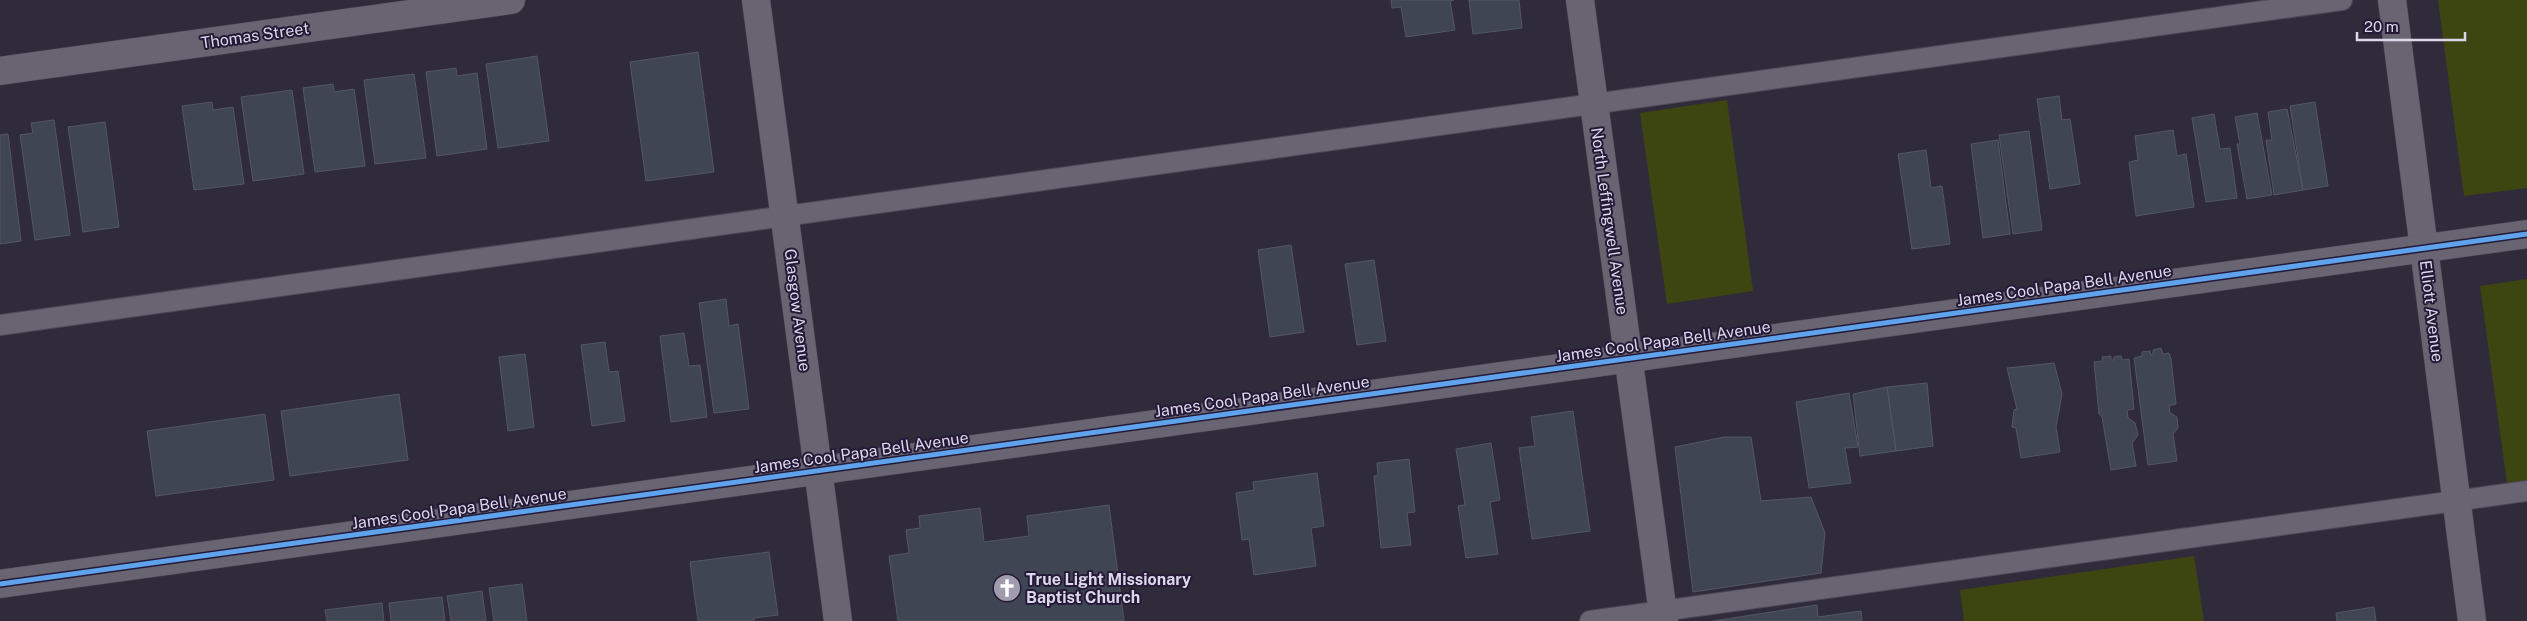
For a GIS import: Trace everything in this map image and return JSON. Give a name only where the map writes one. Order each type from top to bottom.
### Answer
[{"type":"street","name":"Thomas Street","points":[[0,71],[511,0]]},
{"type":"street","name":"Glasgow Avenue","points":[[756,0],[786,215],[838,621]]},
{"type":"street","name":"North Leffingwell Avenue","points":[[1580,0],[1664,616]]},
{"type":"street","name":"Elliott Avenue","points":[[2392,0],[2472,621]]},
{"type":"street","name":"James Cool Papa Bell Avenue","points":[[0,584],[2527,234]]},
{"type":"lane","points":[[0,325],[1594,102],[2342,0]]},
{"type":"lane","points":[[1590,621],[1664,616],[2527,491]]},
{"type":"green space","points":[[2438,0],[2527,0],[2527,188],[2464,196]]},
{"type":"green space","points":[[1727,100],[1753,291],[1667,304],[1640,113]]},
{"type":"green space","points":[[2527,279],[2527,480],[2507,483],[2480,286]]},
{"type":"green space","points":[[2194,556],[2204,621],[1964,621],[1960,590]]},
{"type":"building","points":[[1391,0],[1454,0],[1450,1],[1455,30],[1406,37],[1401,7],[1392,8]]},
{"type":"building","points":[[1469,0],[1519,0],[1522,28],[1473,34]]},
{"type":"building","points":[[698,52],[714,172],[646,181],[630,62]]},
{"type":"building","points":[[537,56],[549,141],[498,148],[486,64]]},
{"type":"building","points":[[456,68],[457,76],[477,73],[487,149],[437,156],[426,72]]},
{"type":"building","points":[[414,74],[426,158],[375,164],[364,80]]},
{"type":"building","points":[[333,84],[334,92],[354,89],[365,166],[315,172],[303,88]]},
{"type":"building","points":[[292,90],[304,174],[253,181],[241,97]]},
{"type":"building","points":[[2059,96],[2062,120],[2070,119],[2080,184],[2050,189],[2037,99]]},
{"type":"building","points":[[212,102],[213,110],[233,107],[244,184],[194,190],[182,106]]},
{"type":"building","points":[[2315,102],[2328,186],[2303,190],[2290,106]]},
{"type":"building","points":[[2287,109],[2303,190],[2274,195],[2266,140],[2272,140],[2268,112]]},
{"type":"building","points":[[2257,113],[2272,195],[2247,199],[2237,144],[2240,144],[2235,117]]},
{"type":"building","points":[[2214,114],[2220,149],[2230,148],[2237,198],[2206,202],[2192,118]]},
{"type":"building","points":[[54,120],[70,235],[35,240],[20,135],[33,133],[31,123]]},
{"type":"building","points":[[105,122],[119,227],[83,232],[68,127]]},
{"type":"building","points":[[2173,130],[2177,156],[2186,154],[2194,207],[2136,216],[2129,162],[2138,160],[2135,136]]},
{"type":"building","points":[[2029,131],[2042,230],[2013,234],[1999,135]]},
{"type":"building","points":[[8,134],[21,241],[0,244],[0,135]]},
{"type":"building","points":[[1998,140],[2010,234],[1983,238],[1971,144]]},
{"type":"building","points":[[1926,150],[1931,188],[1942,186],[1950,244],[1912,249],[1898,154]]},
{"type":"building","points":[[1291,245],[1304,332],[1270,337],[1258,250]]},
{"type":"building","points":[[1374,260],[1386,341],[1357,345],[1345,264]]},
{"type":"building","points":[[726,299],[729,326],[738,324],[749,409],[714,413],[699,303]]},
{"type":"building","points":[[684,333],[689,366],[700,365],[707,417],[671,422],[660,336]]},
{"type":"building","points":[[605,342],[609,372],[618,371],[625,421],[592,426],[581,345]]},
{"type":"building","points":[[2161,348],[2163,354],[2169,353],[2171,359],[2176,404],[2169,406],[2170,413],[2177,417],[2178,428],[2173,434],[2177,461],[2148,465],[2134,358],[2142,356],[2142,352],[2150,351],[2151,355],[2153,350]]},
{"type":"building","points":[[525,354],[534,427],[508,431],[499,357]]},
{"type":"building","points":[[2111,356],[2111,360],[2114,360],[2114,357],[2121,356],[2122,360],[2129,359],[2134,409],[2127,410],[2128,418],[2135,423],[2138,435],[2132,443],[2136,466],[2111,470],[2102,417],[2099,414],[2094,362],[2103,361],[2102,357]]},
{"type":"building","points":[[2054,363],[2062,394],[2056,427],[2060,452],[2021,458],[2016,428],[2012,427],[2014,410],[2017,409],[2007,368]]},
{"type":"building","points":[[1927,383],[1933,446],[1896,451],[1887,387]]},
{"type":"building","points":[[1887,387],[1896,451],[1860,456],[1853,394]]},
{"type":"building","points":[[1849,393],[1858,447],[1845,448],[1851,483],[1809,488],[1796,402]]},
{"type":"building","points":[[399,394],[408,460],[290,476],[281,411]]},
{"type":"building","points":[[1573,411],[1590,531],[1532,539],[1519,448],[1535,446],[1531,417]]},
{"type":"building","points":[[265,414],[274,480],[156,496],[147,431]]},
{"type":"building","points":[[1724,437],[1751,437],[1761,501],[1811,497],[1825,533],[1821,573],[1693,592],[1675,447]]},
{"type":"building","points":[[1491,443],[1500,500],[1490,502],[1498,554],[1466,558],[1458,506],[1465,505],[1456,449]]},
{"type":"building","points":[[1409,459],[1415,512],[1407,513],[1411,545],[1381,548],[1374,476],[1378,475],[1377,463]]},
{"type":"building","points":[[1317,473],[1324,526],[1311,528],[1316,566],[1254,575],[1249,539],[1242,540],[1236,493],[1254,490],[1253,482]]},
{"type":"building","name":"True Light Missionary Baptist Church","points":[[1109,505],[1124,621],[898,621],[889,556],[909,553],[906,530],[920,528],[919,516],[980,508],[984,542],[1029,536],[1027,516]]},
{"type":"building","points":[[769,552],[778,615],[754,618],[754,621],[698,621],[690,562]]},
{"type":"building","points":[[522,584],[527,621],[494,621],[489,588]]},
{"type":"building","points":[[482,591],[486,621],[451,621],[447,596]]},
{"type":"building","points":[[442,597],[445,621],[391,621],[389,603]]},
{"type":"building","points":[[382,603],[384,621],[327,621],[325,610]]},
{"type":"building","points":[[1817,605],[1818,617],[1861,611],[1862,621],[1713,621]]},
{"type":"building","points":[[2374,607],[2376,621],[2337,621],[2336,613]]},
{"type":"cycle path","points":[[0,584],[2527,234]]},
{"type":"place","name":"True Light Missionary Baptist Church","points":[[1007,588]]}]
